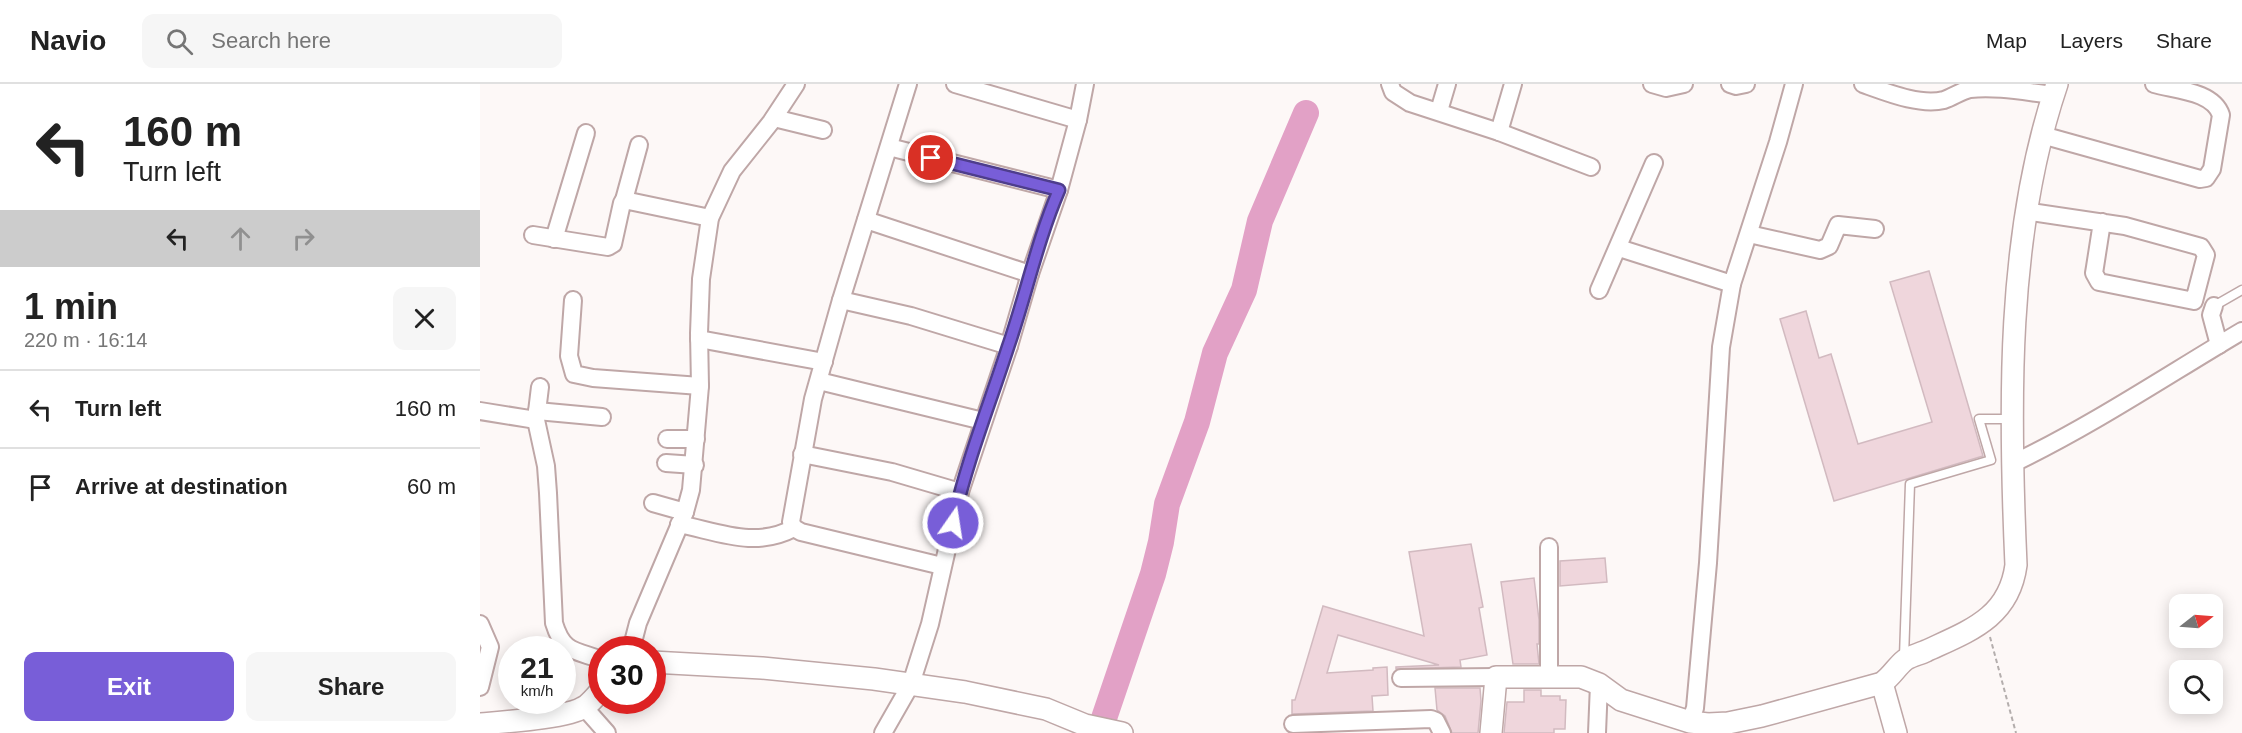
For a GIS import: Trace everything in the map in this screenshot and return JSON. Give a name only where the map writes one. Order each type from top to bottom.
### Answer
[{"type":"street","points":[[635,636],[691,490],[695,465],[700,386],[701,279],[707,217],[732,171],[774,118],[796,84]]},
{"type":"street","points":[[908,84],[824,362],[802,454],[791,522],[794,528],[801,532],[942,566]]},
{"type":"street","points":[[955,84],[1078,120]]},
{"type":"street","points":[[884,733],[911,684],[930,624],[960,492],[1059,190],[1085,84]]},
{"type":"street","points":[[1390,84],[1394,92],[1410,103],[1499,132],[1591,167]]},
{"type":"street","points":[[1439,111],[1447,84]]},
{"type":"street","points":[[1499,132],[1513,84]]},
{"type":"street","points":[[1652,84],[1666,88],[1684,84]]},
{"type":"street","points":[[1730,84],[1736,86],[1746,84]]},
{"type":"street","points":[[1690,722],[1695,708],[1707,574],[1720,347],[1732,285],[1778,142],[1794,84]]},
{"type":"street","points":[[1401,678],[1581,677],[1599,684],[1621,700],[1690,722],[1728,723],[1882,683],[1891,677],[1904,660],[1954,638],[1986,620],[1998,610],[2014,579],[2016,565],[2015,328],[2025,211],[2055,89],[1968,87],[1944,100],[1937,101],[1906,91],[1863,84]]},
{"type":"street","points":[[2042,135],[2134,162],[2200,179],[2206,178],[2212,169],[2221,115],[2218,108],[2205,97],[2154,84]]},
{"type":"street","points":[[774,118],[823,130]]},
{"type":"street","points":[[554,239],[586,133]]},
{"type":"street","points":[[533,235],[605,248],[611,246],[639,145]]},
{"type":"street","points":[[889,147],[1059,190]]},
{"type":"street","points":[[1599,290],[1654,163]]},
{"type":"street","points":[[624,200],[707,217]]},
{"type":"street","points":[[2025,211],[2102,222],[2125,226],[2204,249],[2206,255],[2194,301],[2099,282],[2094,273],[2102,222]]},
{"type":"street","points":[[866,220],[1030,274]]},
{"type":"street","points":[[1749,234],[1820,250],[1829,246],[1838,225],[1875,229]]},
{"type":"street","points":[[1619,248],[1732,285]]},
{"type":"street","points":[[573,300],[569,356],[574,374],[593,378],[700,386]]},
{"type":"street","points":[[841,300],[911,316],[1009,346]]},
{"type":"street","points":[[2214,306],[2211,315],[2218,345]]},
{"type":"street","points":[[2014,463],[2091,424],[2242,332]]},
{"type":"street","points":[[699,339],[824,362]]},
{"type":"street","points":[[819,381],[983,421]]},
{"type":"street","points":[[540,387],[536,415],[549,493],[554,623],[565,647],[588,655]]},
{"type":"street","points":[[480,411],[602,417]]},
{"type":"street","points":[[667,439],[696,439]]},
{"type":"street","points":[[802,454],[892,472],[960,492]]},
{"type":"street","points":[[666,463],[695,465]]},
{"type":"street","points":[[653,503],[682,518],[748,539],[769,538],[794,528]]},
{"type":"street","points":[[1549,547],[1549,676]]},
{"type":"street","points":[[480,624],[490,647],[480,687]]},
{"type":"street","points":[[666,663],[762,668],[965,692],[1046,709],[1085,725],[1122,733]]},
{"type":"street","points":[[1491,733],[1496,677]]},
{"type":"street","points":[[1882,683],[1896,733]]},
{"type":"street","points":[[1597,733],[1599,684]]},
{"type":"street","points":[[480,724],[558,716],[584,707],[588,703]]},
{"type":"street","points":[[584,707],[607,733]]},
{"type":"street","points":[[1293,724],[1431,719],[1436,722],[1442,733]]},
{"type":"lane","points":[[2214,306],[2242,290]]},
{"type":"lane","points":[[1904,660],[1910,484],[1991,460],[1978,419],[2014,419]]},
{"type":"path","points":[[1986,620],[2016,733]]},
{"type":"building","points":[[1929,271],[1983,456],[1834,501],[1780,319],[1806,311],[1819,358],[1831,354],[1858,444],[1932,422],[1890,282]]},
{"type":"building","points":[[1471,544],[1483,607],[1479,608],[1487,655],[1460,660],[1461,667],[1396,669],[1396,667],[1439,665],[1338,635],[1327,673],[1387,667],[1388,695],[1372,696],[1373,711],[1292,714],[1292,700],[1295,700],[1323,606],[1424,636],[1409,552]]},
{"type":"building","points":[[1605,558],[1607,582],[1560,586],[1560,561]]},
{"type":"building","points":[[1534,578],[1539,620],[1539,644],[1537,644],[1539,664],[1513,664],[1501,582]]},
{"type":"building","points":[[1435,688],[1480,688],[1478,733],[1452,733],[1445,716],[1437,710]]},
{"type":"building","points":[[1524,690],[1541,690],[1541,696],[1560,696],[1560,700],[1566,700],[1565,729],[1554,729],[1554,733],[1504,733],[1507,702],[1524,702]]},
{"type":"waterway","points":[[1099,733],[1153,574],[1167,504],[1197,422],[1215,353],[1244,290],[1260,221],[1306,113]]},
{"type":"route","points":[[931,158],[1059,190],[960,492],[953,523]]}]
